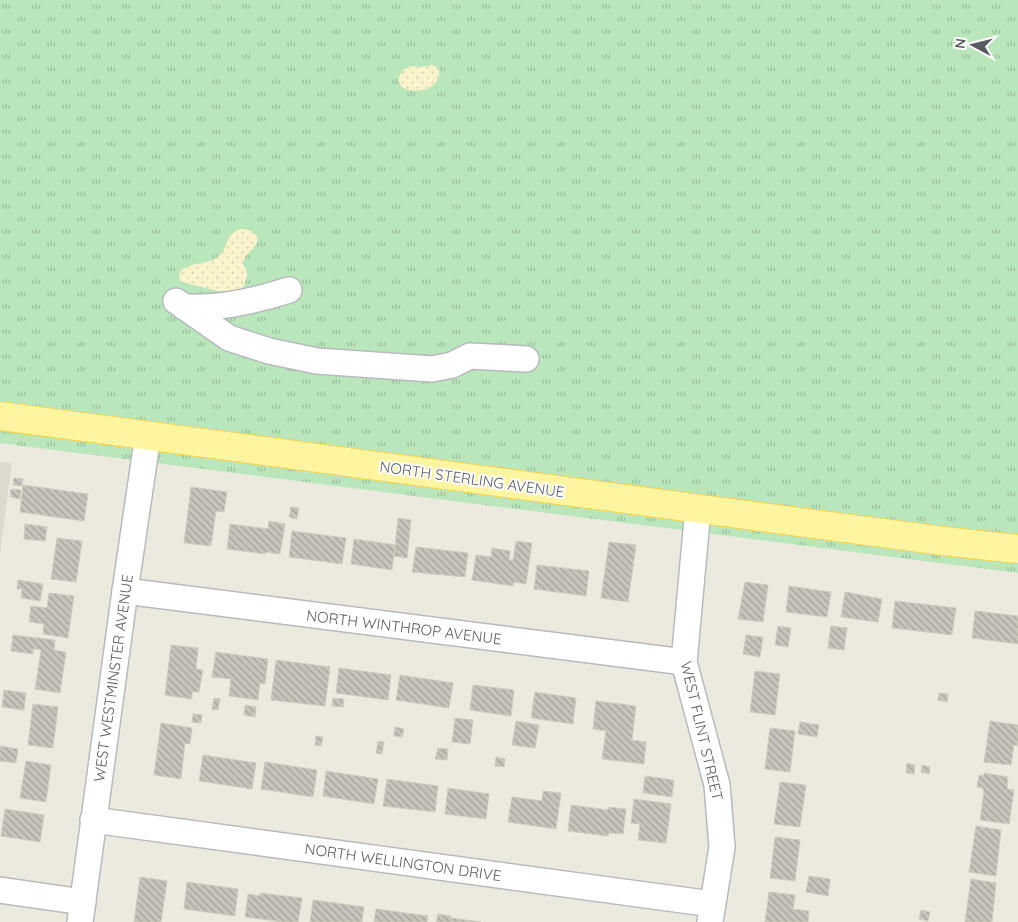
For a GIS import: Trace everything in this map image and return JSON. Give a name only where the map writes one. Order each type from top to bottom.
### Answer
[{"type":"main road","name":"NORTH STERLING AVENUE","points":[[0,416],[943,542],[1018,549]]},
{"type":"main road","name":"NORTH STERLING AVENUE","points":[[943,542],[1018,557]]},
{"type":"street","points":[[289,290],[238,303],[199,308],[180,304],[229,338],[269,351],[317,361],[432,369],[452,365],[470,356],[526,359]]},
{"type":"street","name":"WEST WESTMINSTER AVENUE","points":[[81,912],[148,435]]},
{"type":"street","name":"WEST FLINT STREET","points":[[698,509],[684,662],[717,785],[722,846],[711,913]]},
{"type":"street","name":"NORTH WINTHROP AVENUE","points":[[125,591],[684,662]]},
{"type":"street","name":"NORTH WELLINGTON DRIVE","points":[[93,820],[711,913]]},
{"type":"street","points":[[0,890],[81,912]]},
{"type":"shaded area","points":[[0,462],[12,463],[0,553]]},
{"type":"green space","points":[[0,0],[1018,0],[1018,573],[0,443]]},
{"type":"sand","points":[[432,65],[438,67],[439,77],[435,84],[428,88],[410,90],[403,88],[399,82],[400,75],[406,68]]},
{"type":"sand","points":[[241,229],[251,231],[258,238],[255,246],[245,257],[243,265],[247,275],[241,292],[222,292],[181,282],[179,276],[181,270],[185,267],[216,258],[223,251],[231,235]]},
{"type":"building","points":[[14,478],[23,479],[22,486],[13,485]]},
{"type":"building","points":[[23,485],[88,494],[84,521],[20,512]]},
{"type":"building","points":[[191,487],[227,492],[224,512],[216,511],[211,546],[184,543]]},
{"type":"building","points":[[11,489],[21,490],[20,499],[10,497]]},
{"type":"building","points":[[291,507],[299,508],[297,519],[289,517]]},
{"type":"building","points":[[398,518],[411,520],[407,558],[394,556]]},
{"type":"building","points":[[269,521],[285,524],[280,554],[227,549],[230,524],[268,529]]},
{"type":"building","points":[[25,524],[47,527],[45,541],[24,539]]},
{"type":"building","points":[[292,531],[346,538],[342,564],[289,557]]},
{"type":"building","points":[[57,538],[82,541],[76,582],[51,579]]},
{"type":"building","points":[[354,539],[395,545],[392,570],[351,564]]},
{"type":"building","points":[[516,541],[532,543],[526,584],[514,582],[513,586],[472,580],[476,555],[491,557],[492,548],[510,551],[509,560],[513,560]]},
{"type":"building","points":[[609,542],[636,545],[628,602],[601,598]]},
{"type":"building","points":[[416,547],[468,553],[465,577],[412,572]]},
{"type":"building","points":[[537,565],[589,571],[586,596],[534,589]]},
{"type":"building","points":[[18,580],[43,584],[40,601],[21,598],[22,589],[17,589]]},
{"type":"building","points":[[745,582],[768,585],[763,622],[738,619]]},
{"type":"building","points":[[789,586],[831,592],[827,617],[786,612]]},
{"type":"building","points":[[845,592],[882,599],[878,622],[841,617]]},
{"type":"building","points":[[49,593],[74,596],[68,638],[43,634],[44,624],[29,622],[31,606],[47,608]]},
{"type":"building","points":[[895,601],[956,608],[952,635],[892,628]]},
{"type":"building","points":[[975,611],[1018,616],[1018,644],[972,638]]},
{"type":"building","points":[[778,626],[791,628],[788,647],[775,645]]},
{"type":"building","points":[[831,626],[847,628],[844,650],[828,648]]},
{"type":"building","points":[[13,635],[55,640],[54,650],[66,652],[60,693],[35,689],[41,650],[33,649],[33,654],[11,651]]},
{"type":"building","points":[[746,635],[763,637],[760,657],[743,654]]},
{"type":"building","points":[[171,645],[198,648],[196,669],[203,670],[199,692],[192,692],[192,699],[165,695]]},
{"type":"building","points":[[216,652],[268,659],[265,684],[260,683],[258,700],[229,696],[231,679],[212,677]]},
{"type":"building","points":[[276,660],[330,667],[325,706],[271,700]]},
{"type":"building","points":[[339,668],[391,675],[388,700],[336,693]]},
{"type":"building","points":[[755,671],[780,674],[775,715],[750,712]]},
{"type":"building","points":[[400,675],[453,683],[449,708],[396,700]]},
{"type":"building","points":[[473,685],[514,690],[511,716],[470,710]]},
{"type":"building","points":[[4,690],[26,693],[24,710],[2,707]]},
{"type":"building","points":[[535,692],[576,698],[573,724],[531,718]]},
{"type":"building","points":[[939,693],[948,694],[947,702],[938,700]]},
{"type":"building","points":[[214,698],[220,699],[218,710],[212,709]]},
{"type":"building","points":[[333,698],[344,699],[343,707],[332,706]]},
{"type":"building","points":[[596,701],[636,706],[632,740],[646,742],[644,764],[602,759],[606,731],[593,729]]},
{"type":"building","points":[[33,704],[58,707],[53,748],[28,745]]},
{"type":"building","points":[[245,705],[256,707],[255,717],[244,715]]},
{"type":"building","points":[[193,714],[202,715],[201,723],[192,722]]},
{"type":"building","points":[[455,718],[473,720],[470,744],[452,742]]},
{"type":"building","points":[[516,721],[539,725],[535,748],[512,745]]},
{"type":"building","points":[[990,721],[1018,725],[1018,746],[1014,745],[1011,765],[984,762]]},
{"type":"building","points":[[800,722],[819,725],[817,737],[798,734]]},
{"type":"building","points":[[161,723],[192,728],[190,744],[185,743],[181,779],[154,775]]},
{"type":"building","points":[[395,727],[404,729],[402,737],[394,736]]},
{"type":"building","points":[[770,728],[795,731],[790,772],[765,769]]},
{"type":"building","points":[[316,736],[323,737],[321,746],[315,745]]},
{"type":"building","points":[[378,741],[384,742],[382,754],[376,753]]},
{"type":"building","points":[[0,746],[18,749],[16,763],[0,761]]},
{"type":"building","points":[[438,748],[448,749],[447,760],[435,759]]},
{"type":"building","points":[[203,755],[256,763],[252,789],[199,781]]},
{"type":"building","points":[[496,757],[505,759],[504,767],[495,766]]},
{"type":"building","points":[[26,761],[51,765],[46,802],[20,798]]},
{"type":"building","points":[[265,762],[317,770],[313,797],[261,789]]},
{"type":"building","points":[[907,763],[915,765],[914,774],[906,773]]},
{"type":"building","points":[[922,765],[930,767],[929,774],[921,772]]},
{"type":"building","points":[[326,771],[378,779],[374,804],[323,796]]},
{"type":"building","points":[[984,773],[1008,777],[1007,789],[1014,790],[1009,824],[980,820],[984,791],[983,788],[977,787],[979,775],[984,776]]},
{"type":"building","points":[[645,776],[674,780],[672,797],[643,793]]},
{"type":"building","points":[[387,779],[438,786],[435,812],[383,806]]},
{"type":"building","points":[[780,782],[806,785],[800,827],[774,824]]},
{"type":"building","points":[[448,788],[489,794],[486,819],[445,814]]},
{"type":"building","points":[[543,791],[561,793],[556,829],[508,822],[512,797],[542,801]]},
{"type":"building","points":[[634,799],[671,804],[666,843],[638,840],[640,824],[631,823]]},
{"type":"building","points":[[571,805],[608,810],[608,807],[626,809],[623,834],[609,833],[608,836],[568,831]]},
{"type":"building","points":[[5,809],[44,815],[40,842],[1,836]]},
{"type":"building","points":[[976,826],[1001,830],[996,876],[969,872]]},
{"type":"building","points":[[775,837],[800,840],[795,881],[770,878]]},
{"type":"building","points":[[809,876],[830,879],[828,896],[806,892]]},
{"type":"building","points":[[140,877],[167,881],[161,922],[134,922]]},
{"type":"building","points":[[971,879],[996,883],[992,922],[965,922]]},
{"type":"building","points":[[187,882],[238,889],[235,916],[184,909]]},
{"type":"building","points":[[769,892],[795,895],[793,909],[809,911],[808,922],[765,922]]},
{"type":"building","points":[[260,893],[302,898],[298,922],[245,917],[248,894],[260,896]]},
{"type":"building","points":[[313,900],[364,907],[362,922],[310,922]]},
{"type":"building","points":[[376,909],[428,916],[427,922],[374,922]]},
{"type":"building","points":[[921,910],[930,912],[928,921],[919,919]]},
{"type":"building","points":[[438,914],[451,916],[451,918],[481,922],[436,922]]}]
